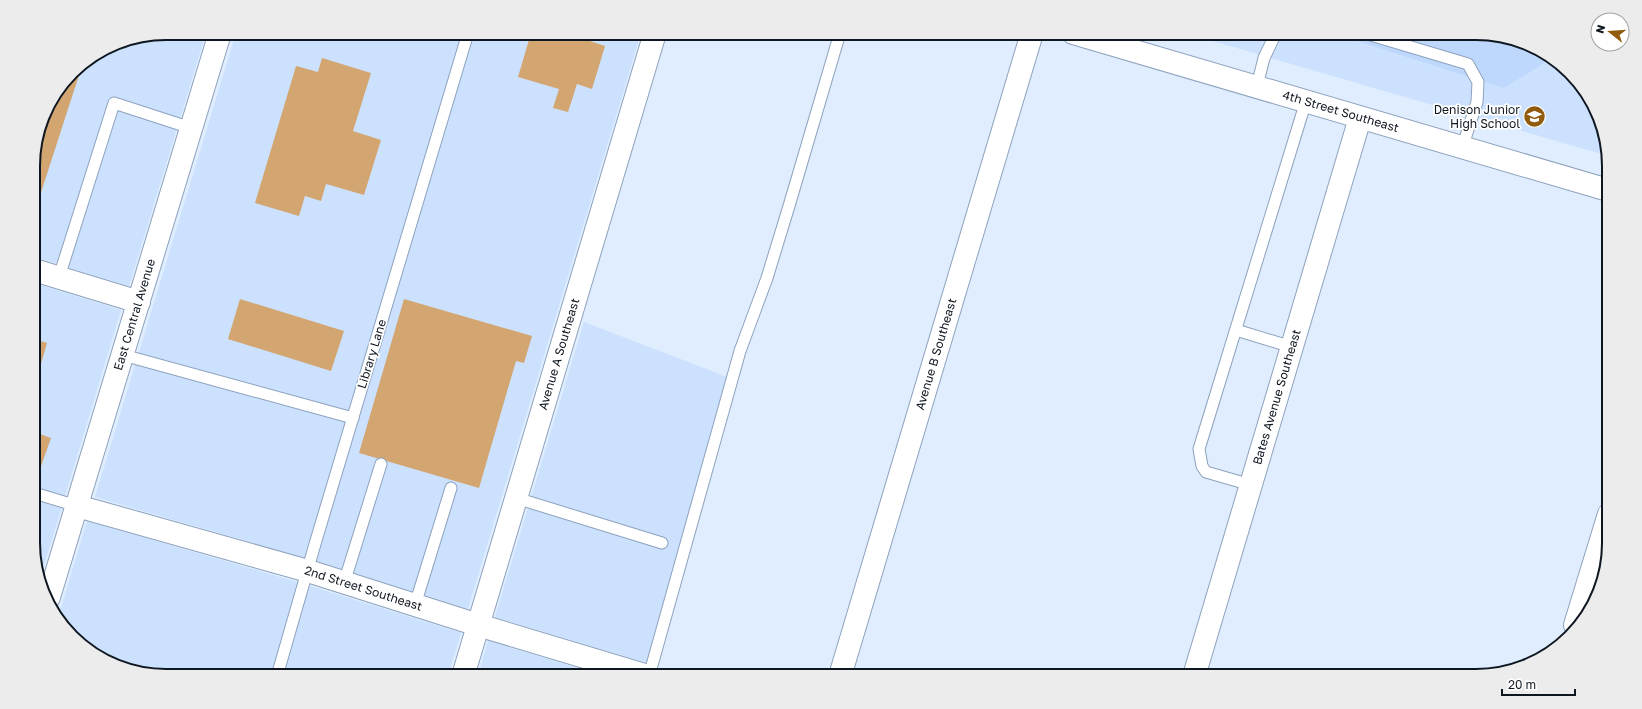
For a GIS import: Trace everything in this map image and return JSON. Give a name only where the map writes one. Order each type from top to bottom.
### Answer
[{"type":"street","name":"East Central Avenue","points":[[51,592],[218,40]]},
{"type":"street","name":"Avenue A Southeast","points":[[465,669],[653,40]]},
{"type":"street","name":"Avenue B Southeast","points":[[842,669],[1030,40]]},
{"type":"street","name":"4th Street Southeast","points":[[1097,40],[1602,188]]},
{"type":"street","name":"Bates Avenue Southeast","points":[[1196,669],[1360,118]]},
{"type":"street","points":[[40,272],[138,302]]},
{"type":"street","name":"2nd Street Southeast","points":[[77,506],[308,571],[478,625],[625,669]]},
{"type":"street","points":[[1577,618],[1602,537]]},
{"type":"lane","name":"Library Lane","points":[[279,669],[466,40]]},
{"type":"lane","points":[[650,669],[740,351],[767,278],[838,40]]},
{"type":"lane","points":[[1257,86],[1264,58],[1273,40]]},
{"type":"lane","points":[[1387,40],[1468,64],[1478,82],[1478,89],[1477,102],[1462,148]]},
{"type":"lane","points":[[1251,485],[1206,472],[1202,466],[1199,449],[1306,101]]},
{"type":"lane","points":[[59,277],[114,103],[191,128]]},
{"type":"lane","points":[[1236,330],[1292,347]]},
{"type":"lane","points":[[123,356],[353,418]]},
{"type":"lane","points":[[344,583],[381,464]]},
{"type":"lane","points":[[415,605],[451,488]]},
{"type":"lane","points":[[40,494],[77,506]]},
{"type":"lane","points":[[516,498],[662,543]]},
{"type":"shaded area","points":[[204,40],[129,286],[40,259],[40,158],[44,133],[53,110],[66,89],[83,71],[103,57],[133,44],[149,41]]},
{"type":"shaded area","points":[[234,40],[639,40],[468,609],[312,560],[95,497]]},
{"type":"shaded area","name":"Denison Junior High School","points":[[1209,40],[1476,40],[1509,44],[1539,57],[1553,66],[1576,89],[1585,103],[1598,133],[1601,154]]},
{"type":"shaded area","points":[[1354,40],[1493,41],[1509,44],[1546,62],[1504,88]]},
{"type":"shaded area","points":[[40,285],[121,310],[43,570],[40,543]]},
{"type":"shaded area","points":[[584,322],[735,380],[648,663],[495,617]]},
{"type":"shaded area","points":[[87,521],[304,584],[461,633],[450,669],[166,669],[133,665],[103,652],[89,643],[77,632],[60,611]]},
{"type":"shaded area","points":[[488,641],[581,669],[480,669]]},
{"type":"building","points":[[529,40],[590,40],[605,46],[592,89],[577,84],[568,112],[553,108],[559,89],[518,77]]},
{"type":"building","points":[[322,58],[371,73],[353,131],[381,140],[364,195],[326,184],[321,201],[305,196],[299,216],[255,203],[296,66],[318,72]]},
{"type":"building","points":[[79,75],[40,195],[40,158],[44,133],[57,103],[66,89]]},
{"type":"building","points":[[240,299],[344,331],[331,371],[228,339]]},
{"type":"building","points":[[404,299],[532,336],[524,363],[516,361],[479,488],[359,453]]},
{"type":"building","points":[[40,341],[47,343],[40,367]]},
{"type":"building","points":[[40,434],[51,438],[40,469]]},
{"type":"place","name":"Denison Junior High School","points":[[1535,117]]}]
